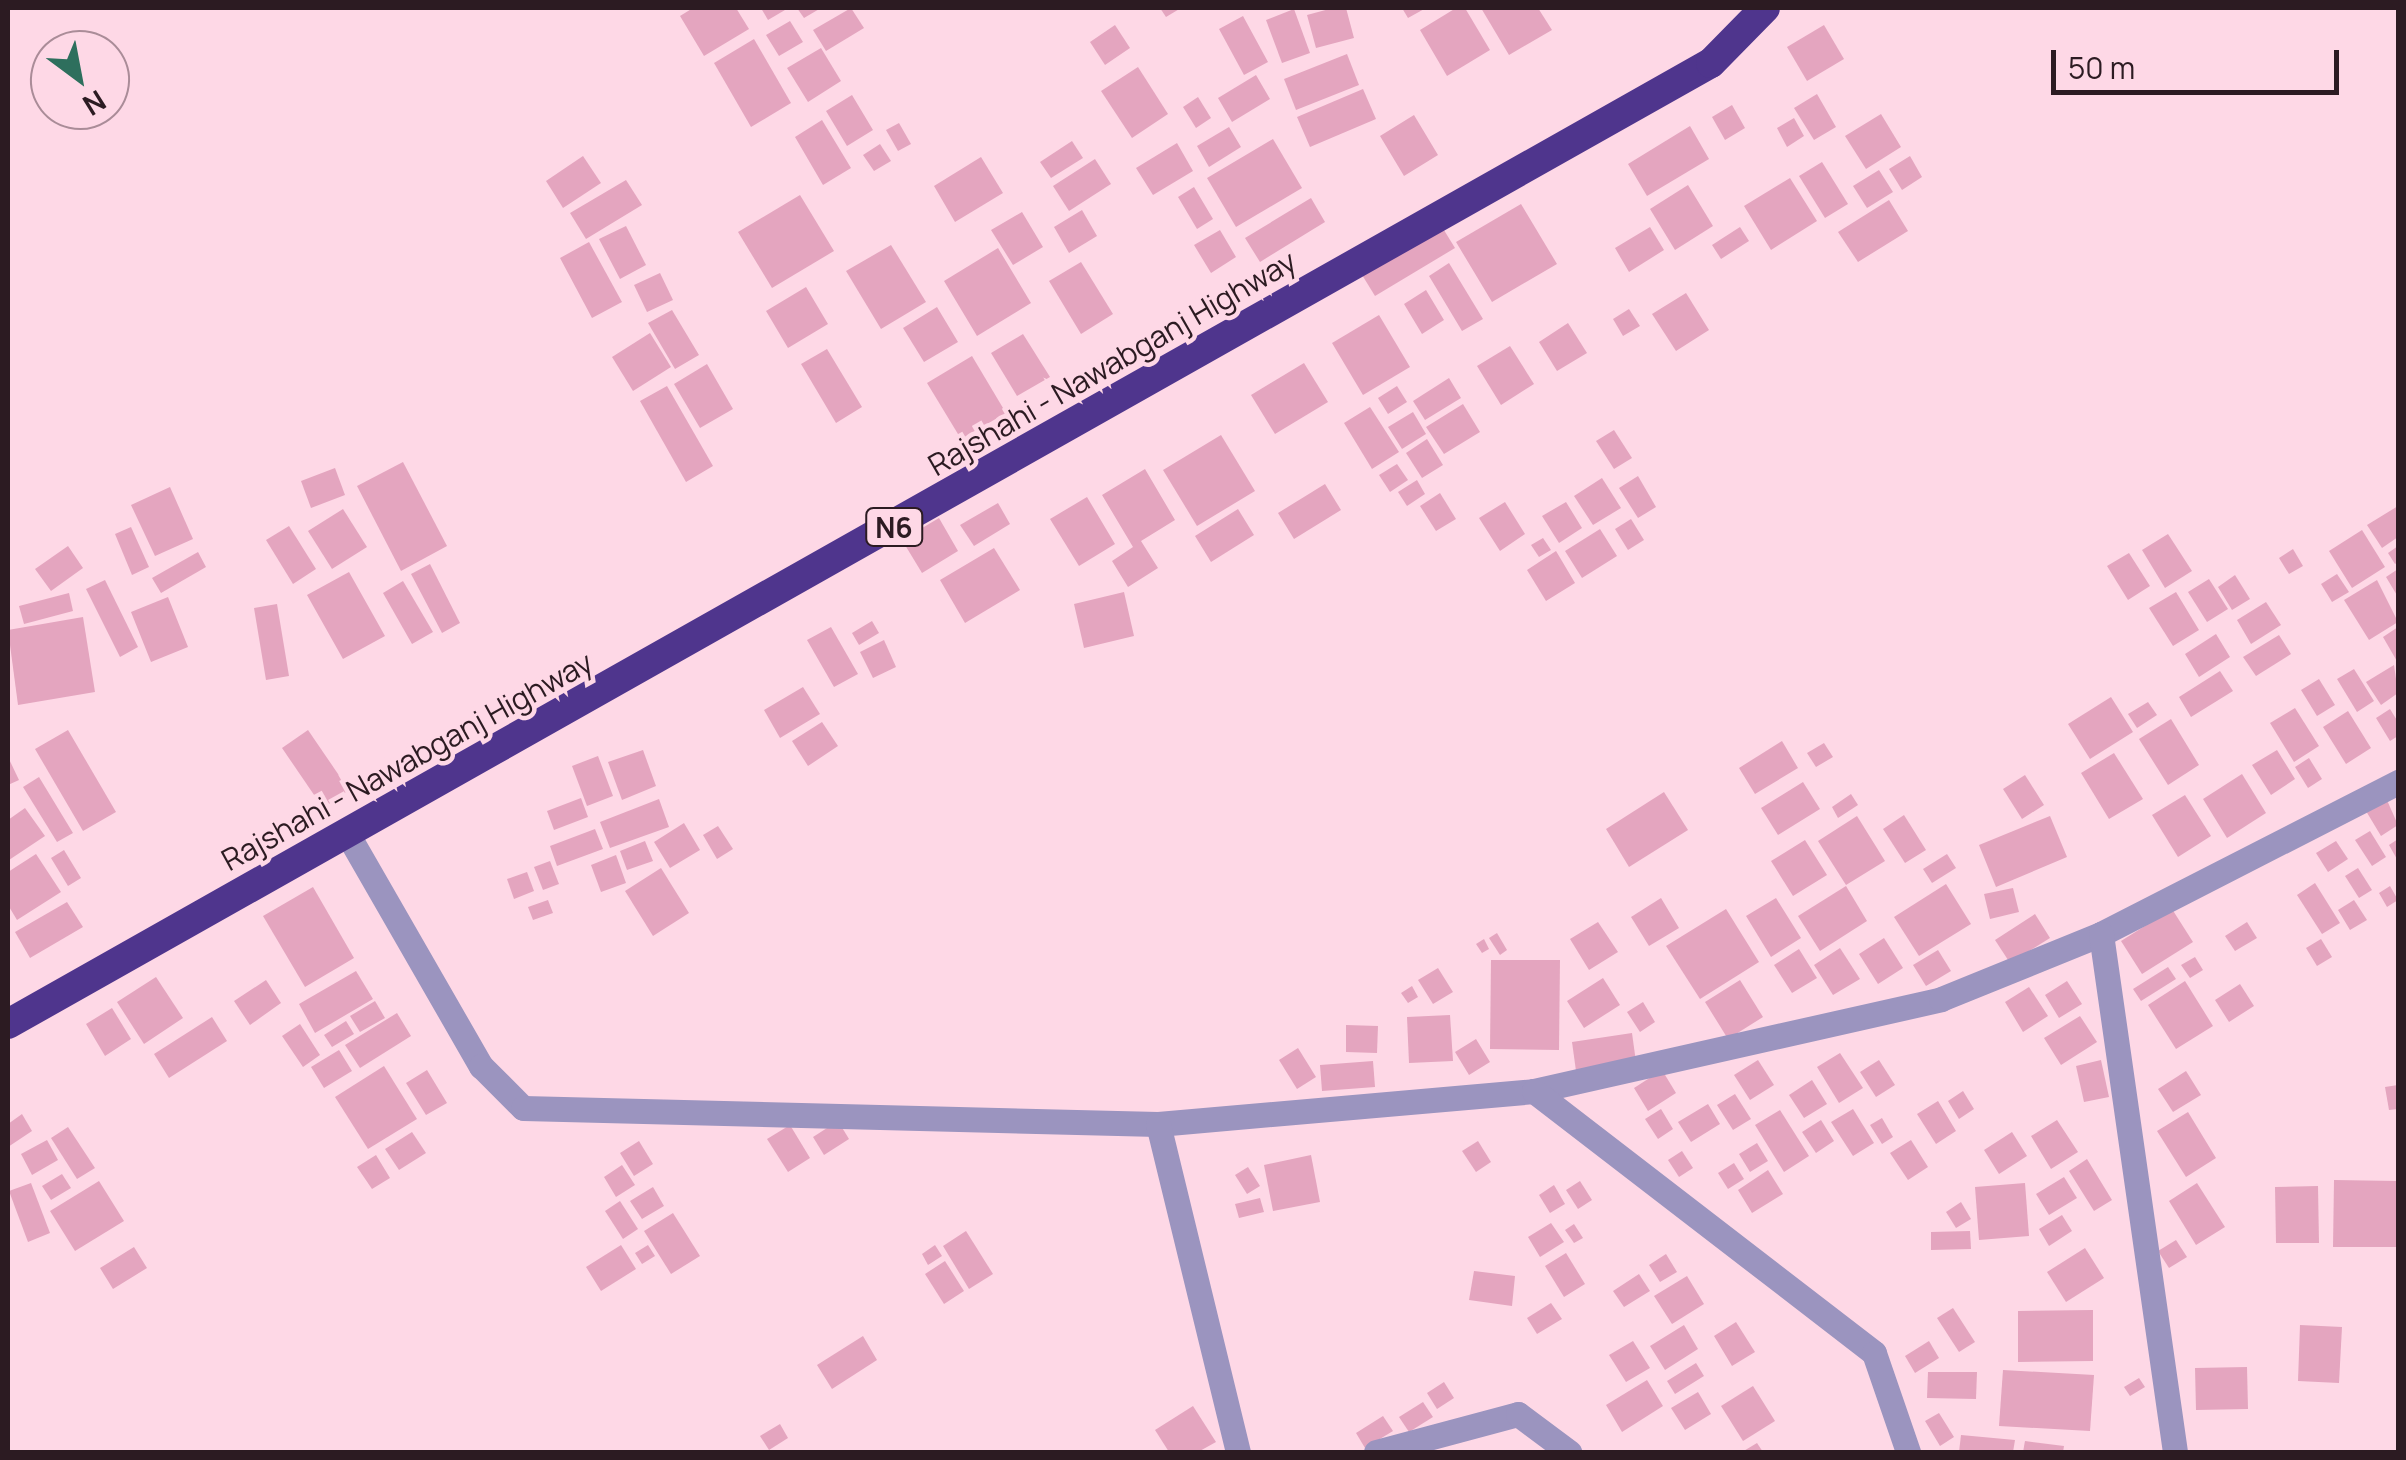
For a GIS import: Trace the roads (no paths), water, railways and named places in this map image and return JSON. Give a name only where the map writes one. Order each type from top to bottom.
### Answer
[{"type":"highway","name":"Rajshahi - Nawabganj Highway","points":[[8,1024],[1711,64],[1765,8]]},
{"type":"street","points":[[348,835],[481,1066],[524,1108],[1158,1124],[1534,1091],[1941,1000],[2101,934],[2398,782]]},
{"type":"street","points":[[2101,934],[2174,1452]]},
{"type":"street","points":[[1534,1091],[1874,1353],[1908,1452]]},
{"type":"street","points":[[1158,1124],[1238,1452]]},
{"type":"street","points":[[1376,1452],[1518,1414],[1569,1452]]}]
